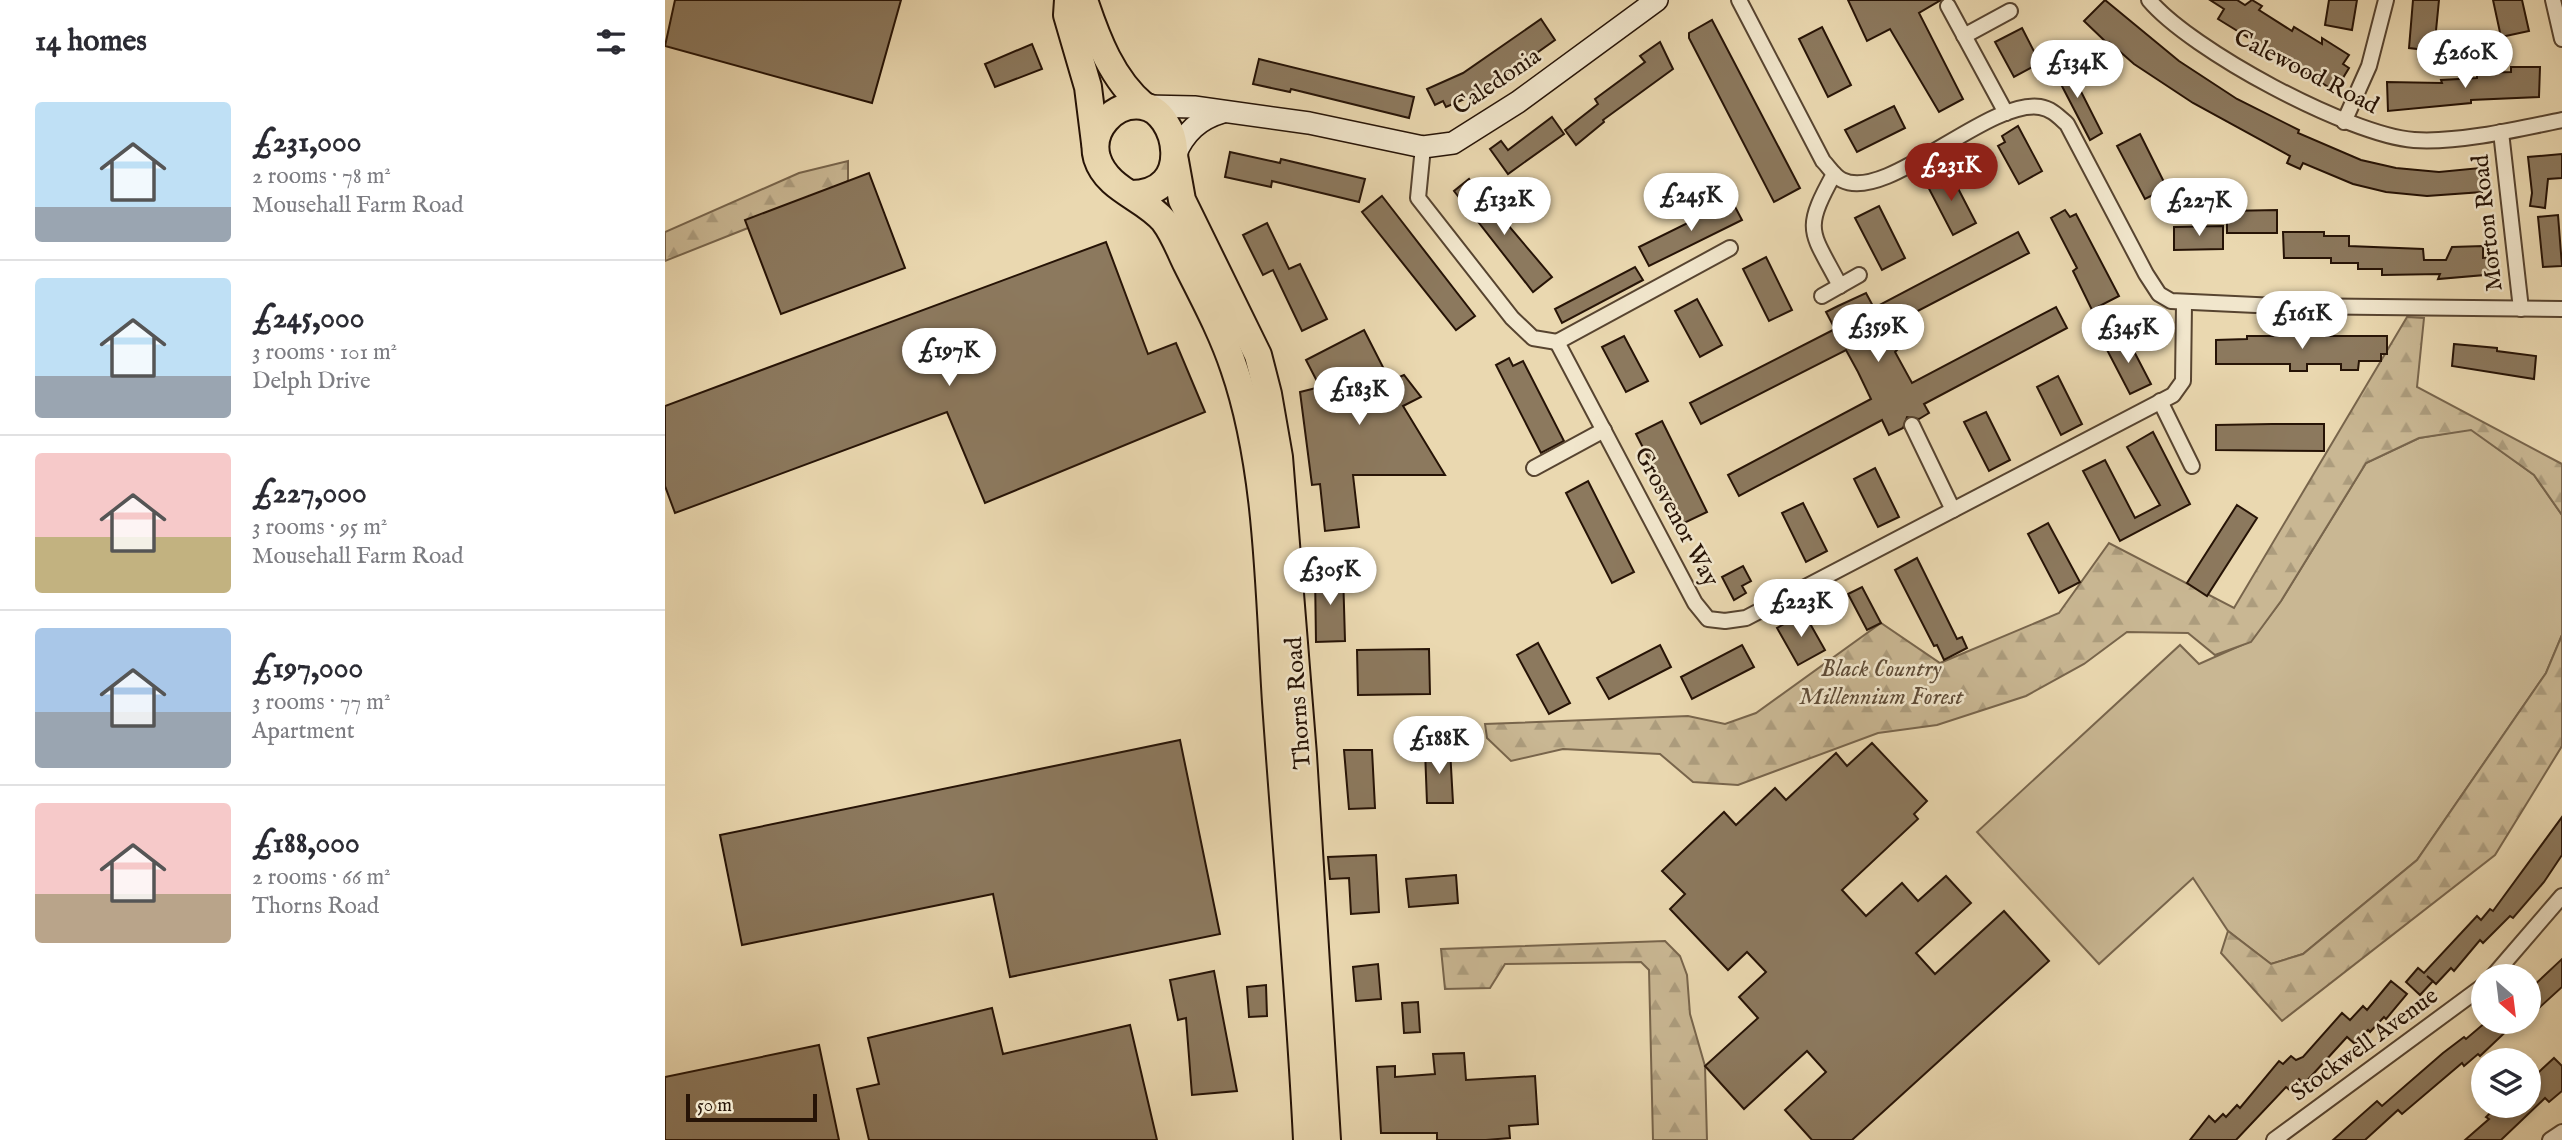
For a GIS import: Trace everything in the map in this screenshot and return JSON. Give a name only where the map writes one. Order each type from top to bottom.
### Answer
[{"type":"highway","points":[[1068,0],[1067,15],[1088,87],[1095,143],[1102,169],[1110,180],[1130,194],[1152,191],[1163,184],[1172,173],[1175,158],[1167,128],[1160,117],[1129,93],[1116,76],[1084,0]]},
{"type":"highway","points":[[1095,143],[1098,132],[1112,114],[1130,106],[1145,106]]},
{"type":"highway","name":"Thorns Road","points":[[1175,158],[1182,200],[1258,355],[1279,457],[1303,755],[1327,1140]]},
{"type":"highway","name":"Thorns Road","points":[[1130,194],[1161,218],[1168,227],[1221,334],[1245,405],[1256,457],[1307,1140]]},
{"type":"street","name":"Caledonia","points":[[1145,106],[1194,107],[1309,123],[1423,147],[1453,143],[1475,131],[1657,0]]},
{"type":"street","points":[[1738,0],[1805,128],[1834,174],[1843,181],[1856,183],[1880,179],[2006,113],[2040,107],[2051,110],[2067,124],[2145,274],[2159,294],[2184,304],[2562,309]]},
{"type":"street","name":"Calewood Road","points":[[2149,0],[2190,36],[2260,79],[2344,122],[2382,136],[2417,140],[2501,132],[2562,120]]},
{"type":"street","points":[[2344,122],[2369,66],[2386,0]]},
{"type":"street","points":[[2553,0],[2562,39]]},
{"type":"street","points":[[1948,6],[2006,113]]},
{"type":"street","points":[[1963,36],[2010,11]]},
{"type":"street","points":[[1175,158],[1180,142],[1195,125],[1223,112]]},
{"type":"street","name":"Morton Road","points":[[2501,132],[2521,309]]},
{"type":"street","points":[[1423,147],[1418,198],[1512,318],[1533,338],[1557,342],[1730,248]]},
{"type":"street","points":[[1834,174],[1814,211],[1812,227],[1839,286]]},
{"type":"street","points":[[1822,296],[1859,275]]},
{"type":"street","name":"Grosvenor Way","points":[[1557,342],[1695,603],[1708,619],[1725,621],[1746,618],[2173,395],[2183,381],[2184,304]]},
{"type":"street","points":[[2160,401],[2192,466]]},
{"type":"street","points":[[1912,425],[1953,510]]},
{"type":"street","points":[[1534,468],[1604,430]]},
{"type":"street","points":[[2503,964],[2562,896]]},
{"type":"street","name":"Stockwell Avenue","points":[[2274,1140],[2471,995]]},
{"type":"street","points":[[2550,1140],[2562,1132]]},
{"type":"green space","points":[[848,161],[848,181],[748,228],[665,261],[665,232],[799,173]]},
{"type":"green space","name":"Black Country Millennium Forest","points":[[2407,317],[2424,318],[2417,387],[2562,464],[2562,515],[2534,475],[2471,430],[2419,438],[2366,463],[2281,601],[2251,642],[2215,655],[2188,633],[2127,632],[2084,664],[2026,696],[1937,725],[1878,733],[1738,785],[1693,782],[1660,754],[1563,749],[1511,761],[1487,738],[1485,724],[1688,716],[1725,724],[1756,713],[1881,623],[1940,663],[2059,613],[2109,543],[2234,608]]},
{"type":"green space","points":[[2471,429],[2534,475],[2562,515],[2562,635],[2546,673],[2417,860],[2303,954],[2271,964],[2228,931],[2193,878],[2099,964],[1977,832],[2180,645],[2199,664],[2251,641],[2281,601],[2366,463],[2419,438]]},
{"type":"green space","points":[[2562,635],[2562,746],[2495,855],[2282,1021],[2221,953],[2228,931],[2271,964],[2303,954],[2417,860],[2546,673]]},
{"type":"green space","points":[[1665,941],[1680,956],[1687,975],[1690,1014],[1705,1066],[1707,1140],[1653,1140],[1649,970],[1641,962],[1505,964],[1490,988],[1445,989],[1441,949]]},
{"type":"building","points":[[675,0],[901,0],[872,103],[665,46]]},
{"type":"building","points":[[1848,0],[1941,0],[1919,13],[1963,99],[1939,112],[1890,29],[1867,41]]},
{"type":"building","points":[[2105,0],[2179,61],[2237,99],[2299,130],[2298,133],[2361,160],[2396,168],[2439,172],[2480,168],[2482,192],[2427,196],[2386,192],[2353,184],[2303,163],[2300,169],[2287,163],[2290,156],[2193,103],[2107,43],[2084,21]]},
{"type":"building","points":[[2210,0],[2237,0],[2245,5],[2252,0],[2262,6],[2259,10],[2292,31],[2294,27],[2322,44],[2322,38],[2349,55],[2343,64],[2349,68],[2335,91],[2218,19],[2224,9]]},
{"type":"building","points":[[2329,0],[2357,0],[2352,30],[2325,25]]},
{"type":"building","points":[[2413,0],[2439,0],[2434,51],[2409,48]]},
{"type":"building","points":[[2493,0],[2522,0],[2529,31],[2501,37]]},
{"type":"building","points":[[1541,19],[1555,40],[1483,91],[1446,107],[1443,101],[1435,105],[1427,89],[1463,73]]},
{"type":"building","points":[[1712,20],[1800,188],[1774,202],[1689,38],[1689,33]]},
{"type":"building","points":[[1822,27],[1851,85],[1828,97],[1799,39]]},
{"type":"building","points":[[2022,28],[2040,63],[2014,77],[1995,42]]},
{"type":"building","points":[[1660,42],[1673,69],[1603,120],[1604,122],[1576,145],[1565,130],[1598,104],[1595,99],[1645,62],[1640,56]]},
{"type":"building","points":[[1032,44],[1042,69],[995,87],[985,64]]},
{"type":"building","points":[[1259,59],[1414,97],[1409,118],[1291,89],[1290,92],[1253,84]]},
{"type":"building","points":[[2065,60],[2102,133],[2090,140],[2052,67]]},
{"type":"building","points":[[2511,67],[2540,67],[2539,97],[2471,100],[2471,103],[2388,111],[2387,82],[2442,83],[2441,80],[2477,78],[2477,73],[2511,72]]},
{"type":"building","points":[[1894,106],[1905,128],[1857,152],[1845,130]]},
{"type":"building","points":[[1552,117],[1564,134],[1508,174],[1490,149],[1501,141],[1508,150]]},
{"type":"building","points":[[2018,126],[2042,171],[2019,184],[1998,146],[2005,142],[2002,136]]},
{"type":"building","points":[[2140,134],[2167,188],[2145,199],[2117,146]]},
{"type":"building","points":[[1230,152],[1280,163],[1281,159],[1365,179],[1359,202],[1272,181],[1271,187],[1225,177]]},
{"type":"building","points":[[2562,154],[2562,178],[2548,179],[2545,208],[2530,206],[2532,193],[2528,157]]},
{"type":"building","points":[[1949,171],[1976,223],[1953,235],[1926,183]]},
{"type":"building","points":[[869,173],[905,268],[781,314],[745,220]]},
{"type":"building","points":[[1469,179],[1552,277],[1533,292],[1454,191]]},
{"type":"building","points":[[1382,196],[1475,316],[1456,330],[1362,212]]},
{"type":"building","points":[[1732,201],[1742,220],[1649,266],[1639,247]]},
{"type":"building","points":[[1879,206],[1905,258],[1882,270],[1855,218]]},
{"type":"building","points":[[2065,210],[2070,217],[2076,214],[2119,296],[2092,310],[2073,271],[2077,268],[2051,218]]},
{"type":"building","points":[[2277,210],[2277,233],[2227,233],[2227,211]]},
{"type":"building","points":[[2558,215],[2562,266],[2543,267],[2538,217]]},
{"type":"building","points":[[1267,223],[1289,269],[1300,264],[1327,319],[1302,331],[1273,270],[1263,275],[1243,235]]},
{"type":"building","points":[[2223,226],[2223,249],[2174,250],[2174,227]]},
{"type":"building","points":[[2018,232],[2029,253],[1885,328],[1897,350],[1895,352],[1912,383],[2056,307],[2067,328],[1924,404],[1929,413],[1919,419],[1907,417],[1903,428],[1889,435],[1882,420],[1739,496],[1728,475],[1871,399],[1858,372],[1846,350],[1701,424],[1690,403],[1835,329],[1826,312],[1866,293],[1874,308]]},
{"type":"building","points":[[2283,232],[2324,232],[2324,236],[2349,236],[2349,246],[2423,249],[2424,260],[2446,260],[2452,247],[2483,246],[2483,258],[2495,257],[2496,274],[2438,279],[2440,274],[2382,275],[2382,269],[2358,269],[2358,263],[2331,263],[2331,258],[2284,258]]},
{"type":"building","points":[[1106,242],[1148,354],[1176,343],[1205,412],[985,503],[947,412],[675,513],[665,486],[665,406]]},
{"type":"building","points":[[1766,257],[1792,310],[1769,321],[1743,269]]},
{"type":"building","points":[[1635,267],[1643,280],[1562,323],[1555,309]]},
{"type":"building","points":[[1697,299],[1722,345],[1700,357],[1675,311]]},
{"type":"building","points":[[1364,330],[1390,381],[1404,375],[1421,397],[1403,406],[1445,475],[1353,475],[1359,527],[1325,531],[1320,484],[1312,485],[1300,392],[1320,387],[1306,360]]},
{"type":"building","points":[[1624,336],[1648,381],[1626,392],[1602,347]]},
{"type":"building","points":[[2126,336],[2151,384],[2130,394],[2105,346]]},
{"type":"building","points":[[2247,336],[2387,336],[2387,354],[2381,354],[2381,361],[2359,361],[2358,370],[2341,370],[2341,364],[2307,364],[2307,371],[2290,371],[2290,364],[2216,364],[2216,340],[2247,339]]},
{"type":"building","points":[[2454,344],[2497,348],[2497,351],[2536,356],[2534,379],[2452,366]]},
{"type":"building","points":[[1509,358],[1513,366],[1523,361],[1564,441],[1541,453],[1496,365]]},
{"type":"building","points":[[2058,376],[2082,424],[2061,435],[2037,387]]},
{"type":"building","points":[[1986,412],[2010,460],[1989,471],[1964,422]]},
{"type":"building","points":[[1662,421],[1707,512],[1682,524],[1636,434]]},
{"type":"building","points":[[2324,424],[2324,451],[2216,450],[2216,425]]},
{"type":"building","points":[[2153,432],[2190,504],[2120,541],[2083,471],[2105,460],[2135,518],[2160,505],[2127,447]]},
{"type":"building","points":[[1875,468],[1899,517],[1878,527],[1854,479]]},
{"type":"building","points":[[1588,481],[1634,572],[1612,583],[1566,493]]},
{"type":"building","points":[[1803,503],[1827,551],[1806,562],[1782,513]]},
{"type":"building","points":[[2237,505],[2257,518],[2207,596],[2187,583]]},
{"type":"building","points":[[2048,523],[2080,582],[2059,593],[2028,534]]},
{"type":"building","points":[[1917,558],[1957,639],[1962,637],[1967,648],[1944,660],[1895,570]]},
{"type":"building","points":[[1743,566],[1751,581],[1742,586],[1746,593],[1734,600],[1722,577]]},
{"type":"building","points":[[1343,572],[1345,641],[1316,642],[1315,573]]},
{"type":"building","points":[[1862,587],[1881,623],[1867,630],[1848,594]]},
{"type":"building","points":[[1804,613],[1825,650],[1798,665],[1777,628]]},
{"type":"building","points":[[1538,643],[1570,703],[1549,714],[1517,655]]},
{"type":"building","points":[[1660,645],[1671,667],[1609,699],[1597,678]]},
{"type":"building","points":[[1742,645],[1754,667],[1692,699],[1681,677]]},
{"type":"building","points":[[1429,649],[1430,694],[1358,695],[1357,650]]},
{"type":"building","points":[[1180,740],[1220,934],[1010,977],[993,894],[742,945],[720,835]]},
{"type":"building","points":[[1872,743],[1927,801],[1914,814],[1918,819],[1842,890],[1866,916],[1902,883],[1918,901],[1946,876],[1971,903],[1916,953],[1935,974],[2004,911],[2049,961],[1852,1140],[1812,1140],[1785,1110],[1826,1072],[1807,1051],[1744,1109],[1705,1066],[1758,1018],[1739,997],[1766,972],[1747,952],[1728,970],[1670,909],[1685,894],[1662,871],[1724,812],[1736,825],[1775,788],[1786,800],[1836,753],[1847,766]]},
{"type":"building","points":[[1450,749],[1453,803],[1427,803],[1425,750]]},
{"type":"building","points":[[1344,750],[1372,750],[1375,808],[1349,809]]},
{"type":"building","points":[[2562,817],[2562,855],[2544,882],[2513,918],[2510,916],[2483,943],[2480,940],[2454,971],[2451,968],[2436,984],[2433,981],[2420,995],[2406,982],[2418,968],[2424,973],[2477,916],[2481,920],[2490,909],[2493,911]]},
{"type":"building","points":[[1376,855],[1379,912],[1351,914],[1349,878],[1330,879],[1328,857]]},
{"type":"building","points":[[1456,875],[1458,903],[1409,907],[1406,879]]},
{"type":"building","points":[[2562,959],[2562,987],[2541,1006],[2541,979]]},
{"type":"building","points":[[1378,964],[1381,999],[1356,1001],[1353,967]]},
{"type":"building","points":[[1214,971],[1237,1091],[1192,1095],[1186,1018],[1178,1020],[1170,980]]},
{"type":"building","points":[[2391,981],[2407,994],[2386,1019],[2384,1017],[2355,1044],[2347,1037],[2304,1084],[2299,1079],[2290,1090],[2286,1087],[2236,1140],[2190,1140],[2209,1116],[2215,1122],[2223,1114],[2226,1117],[2237,1105],[2240,1108],[2279,1061],[2283,1064],[2291,1056],[2296,1060],[2303,1057],[2342,1013],[2350,1020],[2363,1006],[2367,1010]]},
{"type":"building","points":[[1266,985],[1267,1016],[1249,1017],[1247,987]]},
{"type":"building","points":[[1418,1002],[1420,1032],[1404,1033],[1402,1003]]},
{"type":"building","points":[[992,1008],[1003,1054],[1130,1025],[1157,1140],[869,1140],[857,1089],[879,1084],[868,1038]]},
{"type":"building","points":[[2472,1034],[2503,1034],[2488,1048],[2471,1048],[2471,1060],[2464,1066],[2462,1063],[2402,1114],[2398,1110],[2365,1140],[2333,1140],[2377,1101],[2382,1106],[2443,1053],[2464,1037],[2466,1039]]},
{"type":"building","points":[[819,1045],[839,1140],[665,1140],[665,1077]]},
{"type":"building","points":[[1464,1053],[1466,1080],[1535,1076],[1538,1124],[1509,1126],[1510,1138],[1486,1140],[1437,1140],[1437,1133],[1381,1133],[1377,1067],[1395,1066],[1395,1077],[1435,1074],[1433,1054]]},
{"type":"building","points":[[2554,1058],[2562,1066],[2562,1091],[2549,1102],[2545,1098],[2541,1102],[2541,1070]]},
{"type":"building","points":[[2524,1118],[2501,1140],[2465,1140],[2489,1119]]}]
